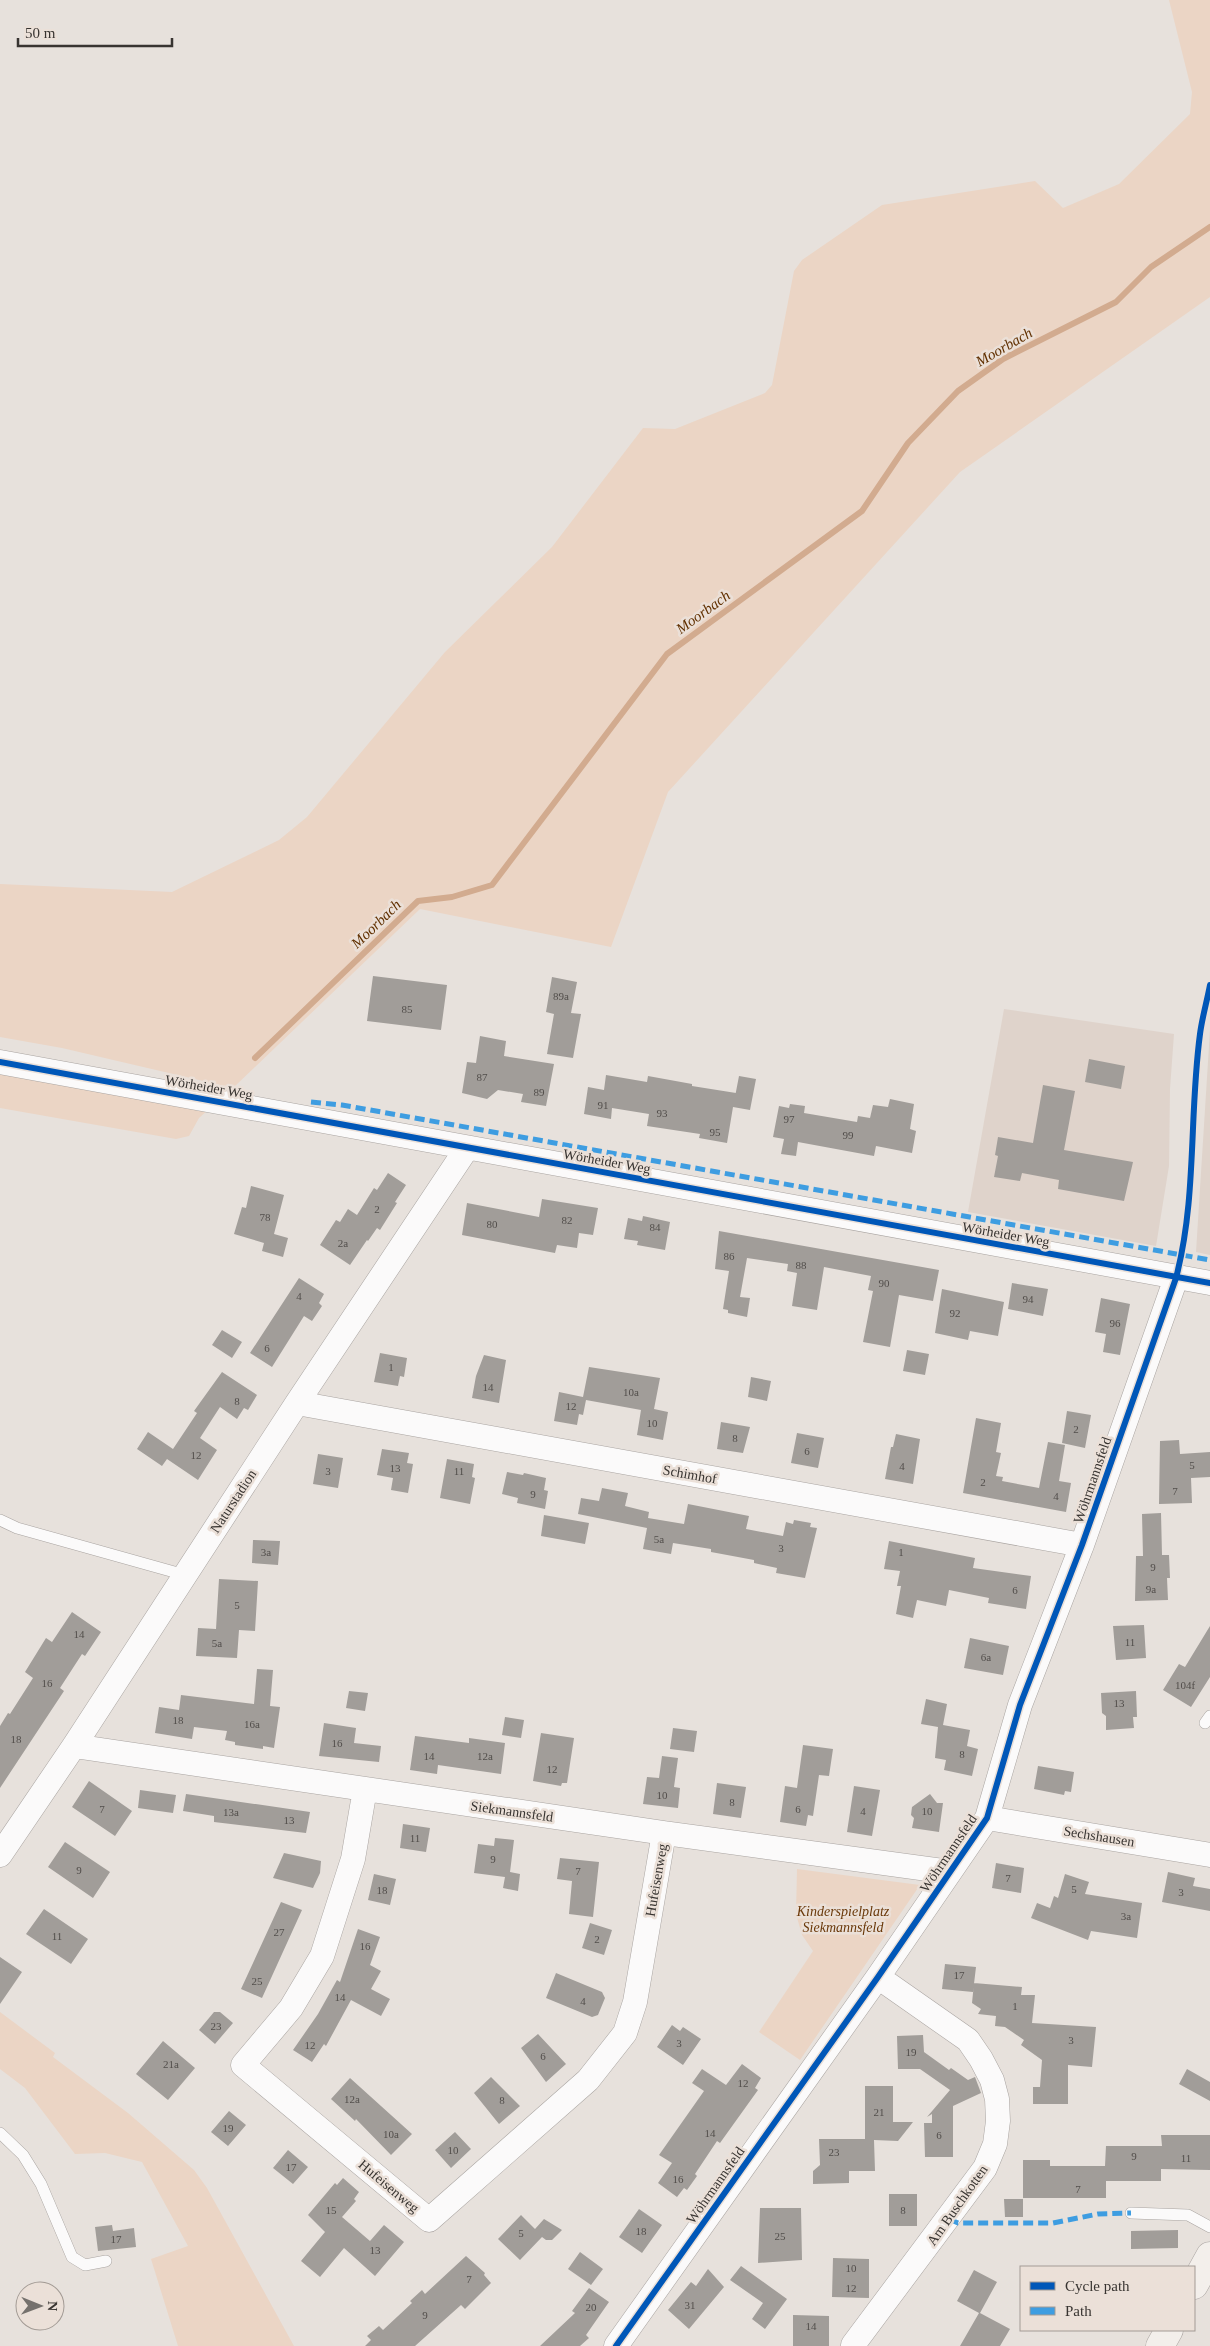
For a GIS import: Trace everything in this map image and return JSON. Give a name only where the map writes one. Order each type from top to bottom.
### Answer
[{"type":"main road","points":[[1195,2283],[1210,2256]]},
{"type":"main road","points":[[1160,2346],[1168,2331]]},
{"type":"street","name":"Wörheider Weg","points":[[0,1062],[1210,1284]]},
{"type":"street","name":"Naturstadion","points":[[0,1855],[74,1746],[297,1403],[467,1148]]},
{"type":"street","name":"Wöhrmannsfeld","points":[[616,2346],[878,1977],[987,1818],[1020,1705],[1082,1545],[1176,1278]]},
{"type":"street","name":"Schimhof","points":[[297,1403],[1082,1545]]},
{"type":"street","name":"Siekmannsfeld","points":[[74,1746],[664,1833],[950,1872]]},
{"type":"street","name":"Hufeisenweg","points":[[365,1789],[353,1859],[322,1956],[291,2008],[243,2065],[429,2220],[588,2080],[625,2033],[635,2002],[664,1833]]},
{"type":"street","name":"Sechshausen","points":[[987,1818],[1210,1855]]},
{"type":"street","name":"Am Buschkotten","points":[[853,2346],[985,2168],[995,2144],[998,2120],[997,2099],[992,2080],[982,2059],[968,2040],[878,1977]]},
{"type":"lane","points":[[0,1520],[17,1528],[186,1575]]},
{"type":"lane","points":[[0,2133],[23,2155],[41,2184],[72,2258],[85,2265],[106,2261]]},
{"type":"lane","points":[[1131,2213],[1188,2215],[1210,2227]]},
{"type":"shaded area","points":[[1004,1009],[1174,1034],[1170,1089],[1169,1166],[1156,1246],[968,1212]]},
{"type":"shaded area","points":[[1210,1030],[1210,1255],[1196,1252]]},
{"type":"green space","points":[[1169,0],[1210,0],[1210,297],[960,472],[668,792],[611,947],[420,909],[233,1088],[62,1048],[0,1037],[0,884],[172,892],[279,840],[307,817],[445,652],[552,547],[643,428],[675,429],[765,393],[772,385],[794,271],[802,260],[882,205],[1035,181],[1063,208],[1119,184],[1190,114],[1192,92]]},
{"type":"green space","points":[[0,1073],[209,1109],[199,1118],[189,1136],[176,1139],[0,1108]]},
{"type":"green space","name":"Kinderspielplatz Siekmannsfeld","points":[[797,1869],[920,1885],[800,2060],[759,2032],[813,1951],[802,1935],[796,1914]]},
{"type":"green space","points":[[0,2012],[55,2053],[53,2057],[128,2113],[194,2170],[207,2188],[294,2346],[178,2346],[151,2259],[188,2246],[142,2162],[105,2153],[75,2154],[25,2088],[0,2069]]},
{"type":"building","points":[[373,976],[447,985],[441,1030],[367,1021]]},
{"type":"building","points":[[552,977],[577,982],[571,1013],[581,1014],[573,1058],[547,1054],[554,1014],[546,1012]]},
{"type":"building","points":[[480,1036],[506,1041],[504,1056],[554,1064],[546,1106],[521,1102],[523,1094],[498,1090],[487,1099],[462,1093],[467,1062],[476,1063]]},
{"type":"building","points":[[1089,1059],[1125,1066],[1121,1089],[1085,1082]]},
{"type":"building","points":[[606,1075],[647,1082],[648,1076],[736,1093],[739,1076],[756,1079],[750,1110],[733,1107],[727,1143],[699,1138],[700,1134],[647,1126],[649,1114],[612,1108],[611,1119],[584,1114],[588,1087],[604,1090]]},
{"type":"building","points":[[1043,1085],[1075,1091],[1064,1150],[1133,1162],[1124,1201],[1058,1189],[1059,1180],[1022,1173],[1020,1181],[994,1177],[998,1156],[995,1155],[998,1137],[1033,1143]]},
{"type":"building","points":[[890,1099],[914,1104],[910,1129],[916,1131],[912,1153],[876,1146],[874,1156],[798,1142],[796,1156],[781,1154],[784,1139],[773,1137],[779,1106],[789,1108],[790,1104],[805,1106],[804,1113],[857,1122],[858,1116],[870,1118],[873,1105],[888,1107]]},
{"type":"building","points":[[388,1173],[406,1185],[380,1230],[377,1228],[350,1265],[320,1245],[336,1220],[340,1222],[348,1209],[357,1215],[374,1188],[377,1190]]},
{"type":"building","points":[[251,1186],[284,1195],[274,1234],[288,1238],[283,1257],[262,1251],[264,1243],[234,1234],[242,1207],[246,1208]]},
{"type":"building","points":[[542,1199],[598,1208],[593,1235],[579,1233],[577,1248],[557,1245],[555,1253],[462,1235],[467,1203],[539,1217]]},
{"type":"building","points":[[643,1216],[670,1222],[665,1250],[637,1245],[638,1241],[624,1239],[628,1218],[642,1221]]},
{"type":"building","points":[[719,1231],[939,1270],[933,1301],[899,1295],[890,1347],[863,1342],[873,1291],[868,1290],[871,1276],[824,1267],[817,1310],[792,1306],[797,1273],[787,1271],[788,1264],[747,1258],[740,1297],[750,1298],[747,1317],[728,1313],[728,1310],[723,1309],[729,1271],[715,1269]]},
{"type":"building","points":[[299,1278],[324,1294],[319,1303],[322,1306],[312,1321],[304,1316],[272,1367],[250,1353]]},
{"type":"building","points":[[1012,1283],[1048,1289],[1043,1316],[1008,1309]]},
{"type":"building","points":[[942,1289],[1004,1302],[998,1336],[970,1331],[968,1340],[935,1333]]},
{"type":"building","points":[[1101,1298],[1130,1304],[1120,1355],[1103,1352],[1106,1334],[1095,1332]]},
{"type":"building","points":[[222,1330],[242,1342],[232,1358],[212,1345]]},
{"type":"building","points":[[907,1350],[929,1354],[925,1375],[903,1371]]},
{"type":"building","points":[[380,1353],[407,1358],[404,1377],[400,1376],[398,1386],[374,1382]]},
{"type":"building","points":[[484,1355],[506,1360],[499,1403],[472,1398],[476,1376]]},
{"type":"building","points":[[589,1367],[660,1378],[654,1409],[668,1412],[663,1440],[637,1435],[641,1410],[586,1400],[583,1415],[579,1414],[577,1425],[554,1421],[559,1392],[583,1397]]},
{"type":"building","points":[[222,1372],[257,1395],[248,1410],[244,1408],[237,1419],[220,1407],[200,1438],[217,1450],[198,1480],[167,1459],[162,1466],[137,1449],[148,1432],[173,1449],[197,1413],[194,1411]]},
{"type":"building","points":[[751,1377],[771,1381],[767,1401],[748,1397]]},
{"type":"building","points":[[1067,1411],[1091,1415],[1085,1448],[1062,1443]]},
{"type":"building","points":[[976,1418],[1001,1423],[996,1452],[1001,1453],[996,1476],[1003,1477],[1002,1481],[1039,1488],[1048,1442],[1065,1445],[1059,1481],[1071,1483],[1066,1512],[963,1493]]},
{"type":"building","points":[[721,1422],[750,1427],[743,1453],[717,1449]]},
{"type":"building","points":[[797,1433],[824,1438],[818,1468],[791,1463]]},
{"type":"building","points":[[896,1434],[920,1439],[913,1484],[885,1479],[891,1447],[893,1447]]},
{"type":"building","points":[[1179,1440],[1180,1454],[1210,1452],[1210,1477],[1191,1478],[1192,1503],[1159,1504],[1160,1441]]},
{"type":"building","points":[[382,1449],[409,1453],[407,1463],[413,1464],[408,1493],[391,1490],[393,1478],[377,1475]]},
{"type":"building","points":[[318,1454],[343,1458],[338,1488],[313,1484]]},
{"type":"building","points":[[447,1459],[474,1464],[472,1477],[475,1478],[470,1504],[440,1498]]},
{"type":"building","points":[[507,1472],[523,1475],[524,1473],[546,1478],[544,1490],[548,1491],[545,1509],[517,1503],[518,1498],[502,1494]]},
{"type":"building","points":[[602,1488],[628,1493],[625,1506],[649,1512],[648,1518],[684,1524],[688,1504],[749,1516],[746,1529],[783,1536],[786,1522],[793,1524],[794,1520],[811,1523],[810,1527],[817,1528],[805,1578],[776,1573],[777,1568],[754,1563],[754,1560],[711,1552],[711,1549],[673,1543],[671,1554],[643,1549],[647,1528],[578,1514],[581,1498],[599,1501]]},
{"type":"building","points":[[1161,1513],[1162,1555],[1169,1555],[1170,1578],[1167,1578],[1168,1600],[1135,1601],[1136,1556],[1143,1556],[1142,1514]]},
{"type":"building","points":[[544,1515],[589,1523],[585,1544],[541,1536]]},
{"type":"building","points":[[253,1540],[280,1541],[278,1565],[252,1563]]},
{"type":"building","points":[[889,1541],[975,1558],[973,1568],[1031,1576],[1026,1609],[988,1603],[989,1598],[949,1590],[946,1606],[917,1600],[913,1618],[896,1614],[901,1586],[897,1586],[900,1571],[884,1569]]},
{"type":"building","points":[[219,1579],[258,1581],[255,1631],[239,1630],[237,1658],[196,1656],[198,1628],[216,1629]]},
{"type":"building","points":[[72,1612],[101,1632],[85,1656],[82,1654],[60,1688],[64,1691],[0,1788],[0,1726],[33,1678],[25,1672],[46,1638],[52,1642]]},
{"type":"building","points":[[1144,1625],[1146,1658],[1116,1660],[1113,1626]]},
{"type":"building","points":[[1210,1626],[1210,1677],[1191,1707],[1163,1690],[1179,1664],[1185,1667]]},
{"type":"building","points":[[970,1638],[1009,1646],[1003,1675],[964,1668]]},
{"type":"building","points":[[257,1669],[273,1670],[270,1706],[280,1707],[274,1748],[263,1746],[263,1749],[235,1745],[235,1742],[225,1740],[227,1731],[194,1727],[192,1739],[155,1733],[159,1707],[179,1710],[181,1695],[254,1704]]},
{"type":"building","points":[[349,1691],[368,1693],[365,1711],[346,1708]]},
{"type":"building","points":[[1136,1691],[1137,1717],[1133,1717],[1134,1728],[1106,1730],[1106,1716],[1102,1713],[1101,1693]]},
{"type":"building","points":[[926,1699],[947,1704],[943,1725],[970,1730],[967,1746],[978,1749],[972,1776],[944,1770],[946,1760],[935,1758],[938,1727],[921,1724]]},
{"type":"building","points":[[505,1717],[524,1720],[521,1738],[502,1735]]},
{"type":"building","points":[[324,1723],[356,1728],[354,1743],[381,1746],[379,1762],[319,1756]]},
{"type":"building","points":[[673,1728],[697,1731],[694,1752],[670,1749]]},
{"type":"building","points":[[541,1733],[574,1738],[567,1783],[562,1783],[561,1786],[533,1781]]},
{"type":"building","points":[[415,1736],[469,1743],[469,1738],[505,1743],[501,1774],[438,1765],[437,1774],[410,1770]]},
{"type":"building","points":[[803,1745],[833,1749],[829,1776],[819,1775],[813,1816],[808,1815],[806,1826],[780,1822],[785,1786],[797,1788]]},
{"type":"building","points":[[662,1756],[678,1758],[674,1787],[680,1788],[678,1808],[643,1804],[647,1777],[659,1778]]},
{"type":"building","points":[[1038,1766],[1074,1772],[1071,1792],[1065,1791],[1064,1795],[1034,1789]]},
{"type":"building","points":[[89,1781],[132,1811],[115,1836],[72,1807]]},
{"type":"building","points":[[717,1783],[746,1787],[741,1818],[713,1814]]},
{"type":"building","points":[[854,1786],[880,1790],[872,1836],[847,1832]]},
{"type":"building","points":[[140,1790],[176,1795],[173,1813],[138,1808]]},
{"type":"building","points":[[186,1794],[310,1812],[306,1833],[214,1822],[214,1816],[183,1811]]},
{"type":"building","points":[[930,1794],[937,1803],[943,1803],[939,1832],[912,1828],[914,1818],[911,1815],[912,1807]]},
{"type":"building","points":[[403,1824],[430,1828],[426,1852],[400,1848]]},
{"type":"building","points":[[495,1838],[514,1840],[510,1872],[520,1874],[518,1891],[503,1888],[505,1877],[474,1873],[478,1844],[494,1846]]},
{"type":"building","points":[[65,1842],[110,1872],[93,1898],[48,1867]]},
{"type":"building","points":[[284,1853],[321,1861],[320,1873],[313,1888],[273,1878]]},
{"type":"building","points":[[560,1858],[599,1862],[593,1917],[569,1914],[572,1881],[557,1879]]},
{"type":"building","points":[[996,1863],[1024,1868],[1021,1893],[992,1888]]},
{"type":"building","points":[[1168,1872],[1195,1878],[1193,1886],[1210,1889],[1210,1911],[1162,1902]]},
{"type":"building","points":[[374,1874],[396,1879],[390,1905],[368,1900]]},
{"type":"building","points":[[1065,1874],[1089,1882],[1085,1894],[1142,1903],[1137,1938],[1091,1931],[1088,1940],[1031,1918],[1037,1903],[1050,1908],[1054,1896],[1058,1898]]},
{"type":"building","points":[[281,1902],[302,1910],[262,1998],[241,1989]]},
{"type":"building","points":[[44,1909],[88,1939],[71,1964],[26,1934]]},
{"type":"building","points":[[590,1923],[612,1930],[604,1955],[582,1948]]},
{"type":"building","points":[[358,1929],[380,1937],[370,1965],[381,1971],[371,1989],[390,1999],[381,2016],[351,2000],[326,2046],[324,2044],[312,2062],[293,2050],[318,2014],[337,1980],[340,1982]]},
{"type":"building","points":[[0,1957],[22,1972],[0,2004]]},
{"type":"building","points":[[945,1964],[976,1967],[973,1992],[942,1989]]},
{"type":"building","points":[[556,1973],[602,1992],[605,1998],[598,2015],[592,2017],[546,1998]]},
{"type":"building","points":[[974,1983],[1022,1987],[1021,1995],[1035,1995],[1032,2023],[1096,2027],[1092,2067],[1068,2065],[1068,2104],[1033,2104],[1033,2087],[1040,2087],[1042,2060],[1021,2045],[1024,2040],[1005,2027],[995,2026],[996,2016],[978,2014],[981,2009],[972,2003]]},
{"type":"building","points":[[214,2012],[220,2012],[233,2023],[215,2044],[199,2030]]},
{"type":"building","points":[[672,2025],[680,2031],[683,2027],[701,2039],[683,2065],[657,2047]]},
{"type":"building","points":[[538,2034],[566,2064],[546,2082],[521,2048]]},
{"type":"building","points":[[923,2035],[924,2052],[949,2070],[951,2068],[968,2080],[975,2077],[981,2093],[953,2106],[953,2157],[925,2157],[924,2123],[932,2123],[932,2114],[927,2117],[950,2090],[920,2069],[898,2069],[897,2036]]},
{"type":"building","points":[[163,2041],[195,2068],[168,2100],[136,2074]]},
{"type":"building","points":[[742,2064],[761,2078],[755,2088],[758,2090],[720,2143],[717,2141],[695,2174],[697,2176],[687,2190],[684,2188],[677,2197],[658,2183],[672,2163],[659,2155],[704,2091],[692,2083],[702,2069],[726,2085]]},
{"type":"building","points":[[1187,2069],[1210,2082],[1210,2101],[1179,2084]]},
{"type":"building","points":[[491,2077],[520,2106],[499,2124],[474,2093]]},
{"type":"building","points":[[350,2078],[412,2134],[391,2155],[356,2119],[355,2121],[331,2099]]},
{"type":"building","points":[[865,2086],[893,2086],[893,2122],[913,2122],[898,2141],[874,2140],[875,2171],[849,2171],[849,2183],[813,2184],[813,2171],[820,2165],[819,2139],[865,2139]]},
{"type":"building","points":[[229,2111],[246,2125],[228,2146],[211,2132]]},
{"type":"building","points":[[455,2132],[471,2149],[451,2168],[435,2150]]},
{"type":"building","points":[[1161,2135],[1210,2135],[1210,2170],[1161,2169],[1161,2181],[1106,2181],[1106,2198],[1023,2198],[1023,2160],[1050,2160],[1050,2166],[1105,2166],[1106,2146],[1162,2146]]},
{"type":"building","points":[[288,2150],[308,2167],[293,2184],[273,2168]]},
{"type":"building","points":[[343,2178],[359,2192],[354,2199],[356,2201],[342,2217],[370,2241],[384,2225],[404,2242],[375,2276],[344,2248],[320,2277],[301,2261],[325,2232],[308,2215],[335,2183],[337,2185]]},
{"type":"building","points":[[889,2194],[917,2194],[917,2226],[889,2226]]},
{"type":"building","points":[[1004,2199],[1023,2199],[1023,2217],[1005,2217]]},
{"type":"building","points":[[760,2208],[801,2208],[802,2260],[758,2263]]},
{"type":"building","points":[[639,2209],[662,2225],[642,2253],[619,2237]]},
{"type":"building","points":[[521,2215],[535,2229],[544,2219],[562,2230],[552,2240],[546,2240],[542,2237],[520,2260],[498,2239]]},
{"type":"building","points":[[112,2225],[113,2231],[134,2228],[136,2247],[98,2251],[95,2227]]},
{"type":"building","points":[[1178,2230],[1178,2248],[1131,2249],[1131,2231]]},
{"type":"building","points":[[580,2252],[603,2269],[591,2285],[568,2269]]},
{"type":"building","points":[[466,2256],[485,2273],[484,2275],[491,2283],[465,2309],[461,2305],[415,2346],[365,2346],[371,2340],[367,2336],[379,2326],[383,2330],[412,2303],[410,2301],[422,2290],[425,2294]]},
{"type":"building","points":[[833,2258],[869,2259],[869,2298],[832,2297]]},
{"type":"building","points":[[741,2266],[787,2299],[765,2329],[752,2319],[763,2303],[730,2280]]},
{"type":"building","points":[[708,2269],[724,2287],[689,2329],[668,2310],[691,2282],[696,2286]]},
{"type":"building","points":[[974,2270],[997,2282],[980,2313],[1010,2329],[1000,2346],[960,2346],[979,2313],[957,2301]]},
{"type":"building","points":[[589,2288],[609,2302],[586,2335],[589,2338],[580,2346],[540,2346],[575,2313],[572,2311]]},
{"type":"building","points":[[793,2315],[829,2316],[829,2346],[793,2346]]},
{"type":"waterway","name":"Moorbach","points":[[255,1058],[418,901],[452,897],[492,885],[667,654],[862,511],[908,443],[958,391],[1003,359],[1116,302],[1151,267],[1210,227]]},
{"type":"marked path","points":[[311,1102],[342,1105],[1210,1260]]},
{"type":"marked path","points":[[949,2219],[958,2223],[1053,2223],[1098,2214],[1131,2213]]},
{"type":"cycle path","points":[[616,2346],[878,1977],[987,1818],[1020,1705],[1082,1545],[1176,1278],[1187,1218],[1200,1034],[1210,985]]},
{"type":"cycle path","points":[[0,1062],[1210,1283]]}]
